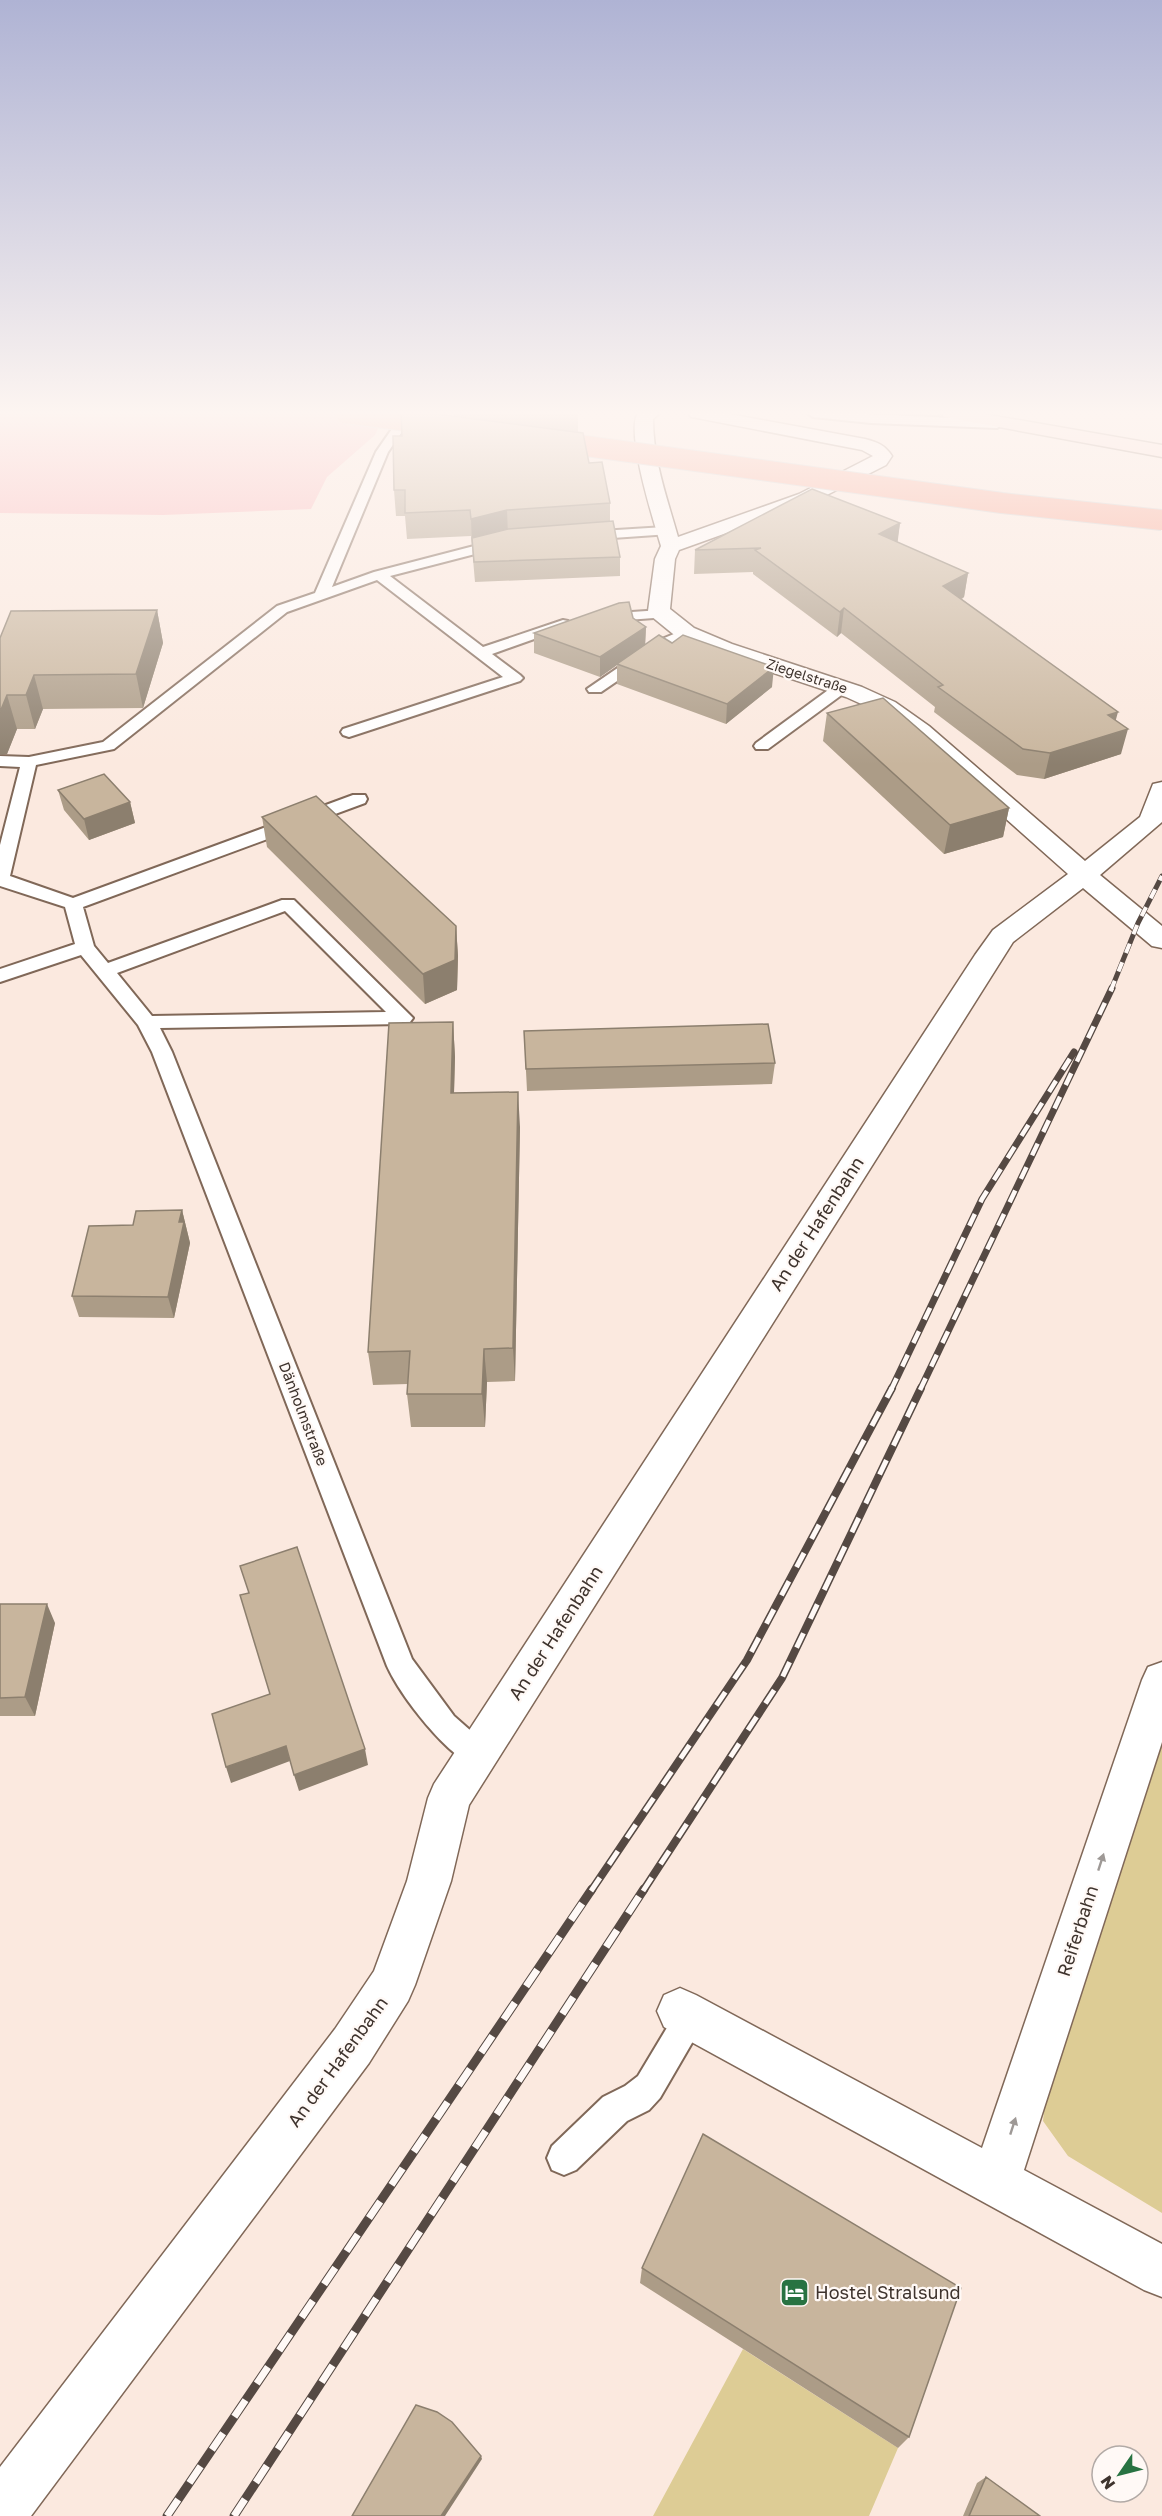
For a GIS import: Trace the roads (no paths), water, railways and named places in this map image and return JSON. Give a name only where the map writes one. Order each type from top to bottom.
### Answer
[{"type":"street","points":[[663,614],[659,611],[668,539],[666,530]]},
{"type":"street","points":[[668,539],[697,530]]},
{"type":"street","name":"Ziegelstraße","points":[[663,614],[686,633],[724,649],[841,688],[887,707],[921,731],[1110,899],[1162,940]]},
{"type":"street","name":"An der Hafenbahn","points":[[0,2512],[352,2046],[392,1985],[429,1881],[449,1798],[985,961],[1004,936],[1151,819],[1162,789]]},
{"type":"street","name":"Reiferbahn","points":[[995,2182],[1162,1680]]},
{"type":"street","points":[[685,2014],[1162,2272]]},
{"type":"lane","points":[[321,595],[349,530]]},
{"type":"lane","points":[[569,537],[668,539]]},
{"type":"lane","points":[[0,761],[29,762],[108,746],[282,609],[379,575],[518,541]]},
{"type":"lane","points":[[349,732],[515,678],[379,575]]},
{"type":"lane","points":[[482,652],[582,619],[663,614]]},
{"type":"lane","points":[[595,690],[662,644],[686,633]]},
{"type":"lane","points":[[762,746],[841,688]]},
{"type":"lane","points":[[29,762],[0,880],[73,904],[359,800]]},
{"type":"lane","points":[[0,976],[85,947],[73,904]]},
{"type":"lane","points":[[104,971],[288,904],[403,1018],[147,1022]]},
{"type":"lane","name":"Dänholmstraße","points":[[85,947],[147,1022],[162,1052],[401,1666],[444,1725],[478,1755]]},
{"type":"lane","points":[[564,2158],[615,2109],[650,2087],[685,2014]]},
{"type":"railway","points":[[1111,990],[1138,923],[1162,876]]},
{"type":"railway","points":[[920,1390],[1112,988]]},
{"type":"railway","points":[[892,1389],[982,1199],[1074,1052]]},
{"type":"railway","points":[[643,1891],[782,1678],[921,1388]]},
{"type":"railway","points":[[591,1891],[747,1660],[892,1389]]},
{"type":"railway","points":[[167,2516],[592,1889]]},
{"type":"railway","points":[[234,2516],[644,1889]]},
{"type":"place","name":"Hostel Stralsund","points":[[794,2293]]}]
